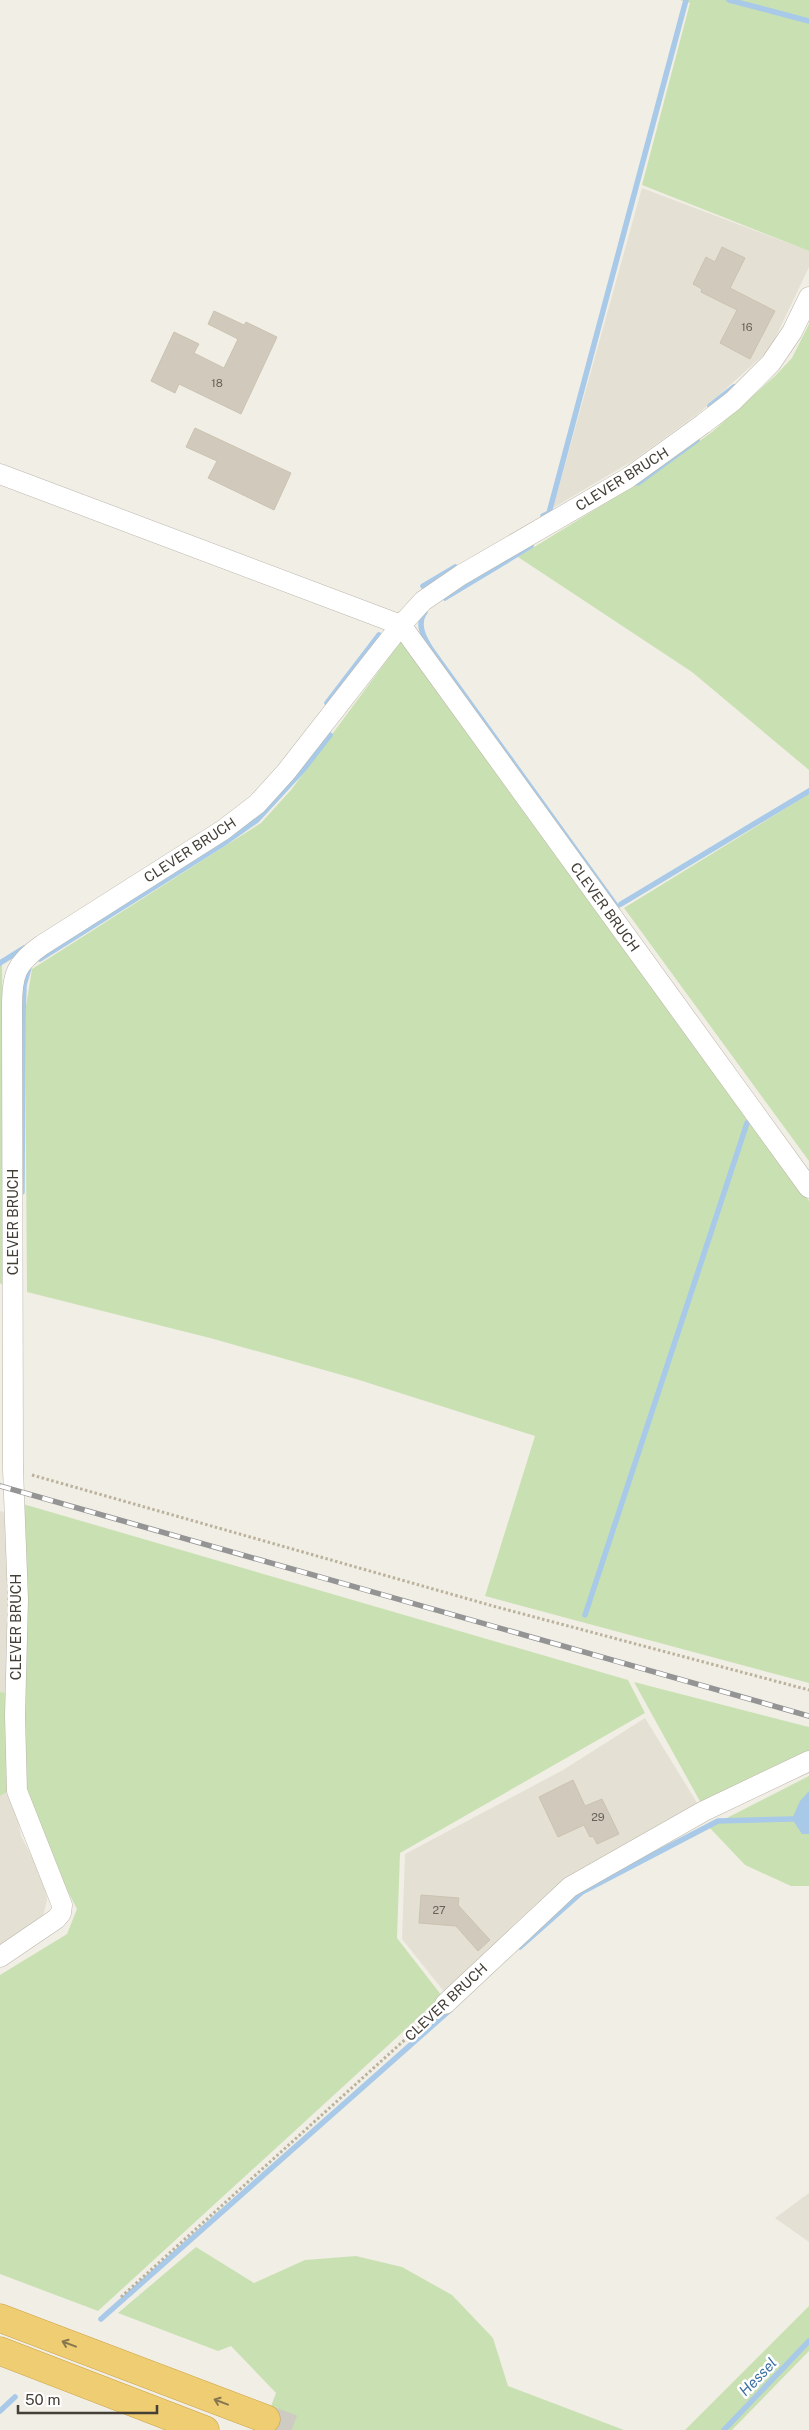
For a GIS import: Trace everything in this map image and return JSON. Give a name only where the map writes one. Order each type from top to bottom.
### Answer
[{"type":"highway","points":[[0,2318],[266,2419]]},
{"type":"highway","points":[[0,2352],[205,2430]]},
{"type":"street","name":"CLEVER BRUCH","points":[[0,1957],[56,1919],[61,1913],[62,1905],[17,1791],[15,1716],[18,1600],[13,1469],[12,984],[17,968],[37,949],[223,830],[257,804],[286,772],[401,625],[423,601],[442,587],[628,478],[681,441],[733,401],[756,379],[781,349],[809,297]]},
{"type":"street","points":[[0,474],[401,625]]},
{"type":"street","name":"CLEVER BRUCH","points":[[401,625],[809,1188]]},
{"type":"street","name":"CLEVER BRUCH","points":[[445,2004],[570,1887],[704,1811],[809,1761]]},
{"type":"path","points":[[13,1469],[493,1606],[809,1690]]},
{"type":"path","name":"CLEVER BRUCH","points":[[121,2296],[445,2004]]},
{"type":"shaded area","points":[[642,188],[809,251],[809,267],[770,349],[699,413],[634,460],[553,508]]},
{"type":"shaded area","points":[[0,1511],[4,1512],[10,1595],[11,1693],[0,1692]]},
{"type":"shaded area","points":[[645,1718],[699,1806],[569,1879],[446,1994],[402,1939],[405,1854],[563,1770]]},
{"type":"shaded area","points":[[12,1789],[21,1836],[44,1881],[47,1900],[42,1921],[0,1954],[0,1796]]},
{"type":"shaded area","points":[[809,2193],[809,2242],[775,2218]]},
{"type":"green space","points":[[680,0],[809,0],[809,251],[642,185],[690,3]]},
{"type":"green space","points":[[809,324],[809,770],[692,672],[518,557],[656,472],[712,432],[776,375],[792,358]]},
{"type":"green space","points":[[401,641],[603,915],[809,1201],[809,1683],[485,1596],[535,1436],[356,1379],[210,1338],[27,1292],[25,1013],[32,969],[261,823],[291,790]]},
{"type":"green space","points":[[809,794],[809,1161],[624,908]]},
{"type":"green space","points":[[2,963],[6,1288],[0,1283],[0,964]]},
{"type":"green space","points":[[23,1504],[628,1680],[645,1713],[400,1853],[397,1938],[442,1996],[98,2311],[0,2274],[0,1975],[67,1934],[77,1909],[55,1867],[22,1789]]},
{"type":"green space","points":[[634,1682],[809,1727],[809,1754],[702,1805]]},
{"type":"green space","points":[[0,1692],[11,1693],[12,1789],[0,1796]]},
{"type":"green space","points":[[809,1776],[809,1886],[791,1886],[745,1865],[709,1827]]},
{"type":"green space","points":[[196,2247],[254,2283],[305,2260],[356,2256],[402,2267],[452,2295],[493,2338],[508,2386],[624,2430],[262,2430],[276,2393],[231,2346],[218,2351],[118,2313]]},
{"type":"green space","points":[[809,2306],[809,2351],[732,2430],[685,2430]]},
{"type":"water","points":[[809,1791],[809,1834],[802,1834],[792,1819],[800,1801]]},
{"type":"building","points":[[722,247],[745,258],[730,288],[775,311],[750,359],[720,343],[737,310],[701,292],[702,289],[693,284],[706,257],[715,262]]},
{"type":"building","points":[[214,311],[244,325],[246,322],[277,337],[241,414],[179,384],[175,393],[151,381],[174,332],[199,344],[194,353],[224,368],[238,339],[208,324]]},
{"type":"building","points":[[195,428],[291,473],[274,510],[208,478],[217,461],[186,447]]},
{"type":"building","points":[[573,1780],[585,1806],[602,1799],[619,1834],[597,1844],[593,1836],[590,1837],[584,1825],[558,1837],[539,1797]]},
{"type":"building","points":[[421,1895],[459,1898],[458,1905],[490,1940],[478,1951],[456,1926],[419,1923]]},
{"type":"waterway","points":[[543,516],[549,513],[686,0]]},
{"type":"waterway","points":[[729,0],[809,21]]},
{"type":"waterway","points":[[710,406],[734,387]]},
{"type":"waterway","points":[[638,483],[697,440]]},
{"type":"waterway","points":[[445,598],[531,546]]},
{"type":"waterway","points":[[423,586],[455,567]]},
{"type":"waterway","points":[[425,612],[422,617],[421,626],[431,649],[617,907]]},
{"type":"waterway","points":[[327,703],[379,635]]},
{"type":"waterway","points":[[40,959],[223,844],[257,820],[303,770],[330,735]]},
{"type":"waterway","points":[[621,904],[809,791]]},
{"type":"waterway","points":[[0,963],[24,948]]},
{"type":"waterway","points":[[22,1192],[23,1015],[24,985],[29,968]]},
{"type":"waterway","points":[[585,1615],[747,1123]]},
{"type":"waterway","points":[[520,1947],[582,1892],[718,1821],[792,1819]]},
{"type":"waterway","points":[[101,2319],[450,2010]]},
{"type":"waterway","name":"Hessel","points":[[724,2430],[809,2341]]},
{"type":"waterway","points":[[0,2411],[15,2397]]},
{"type":"tunnel","points":[[266,2419],[296,2430]]},
{"type":"railway","points":[[0,1486],[809,1716]]}]
